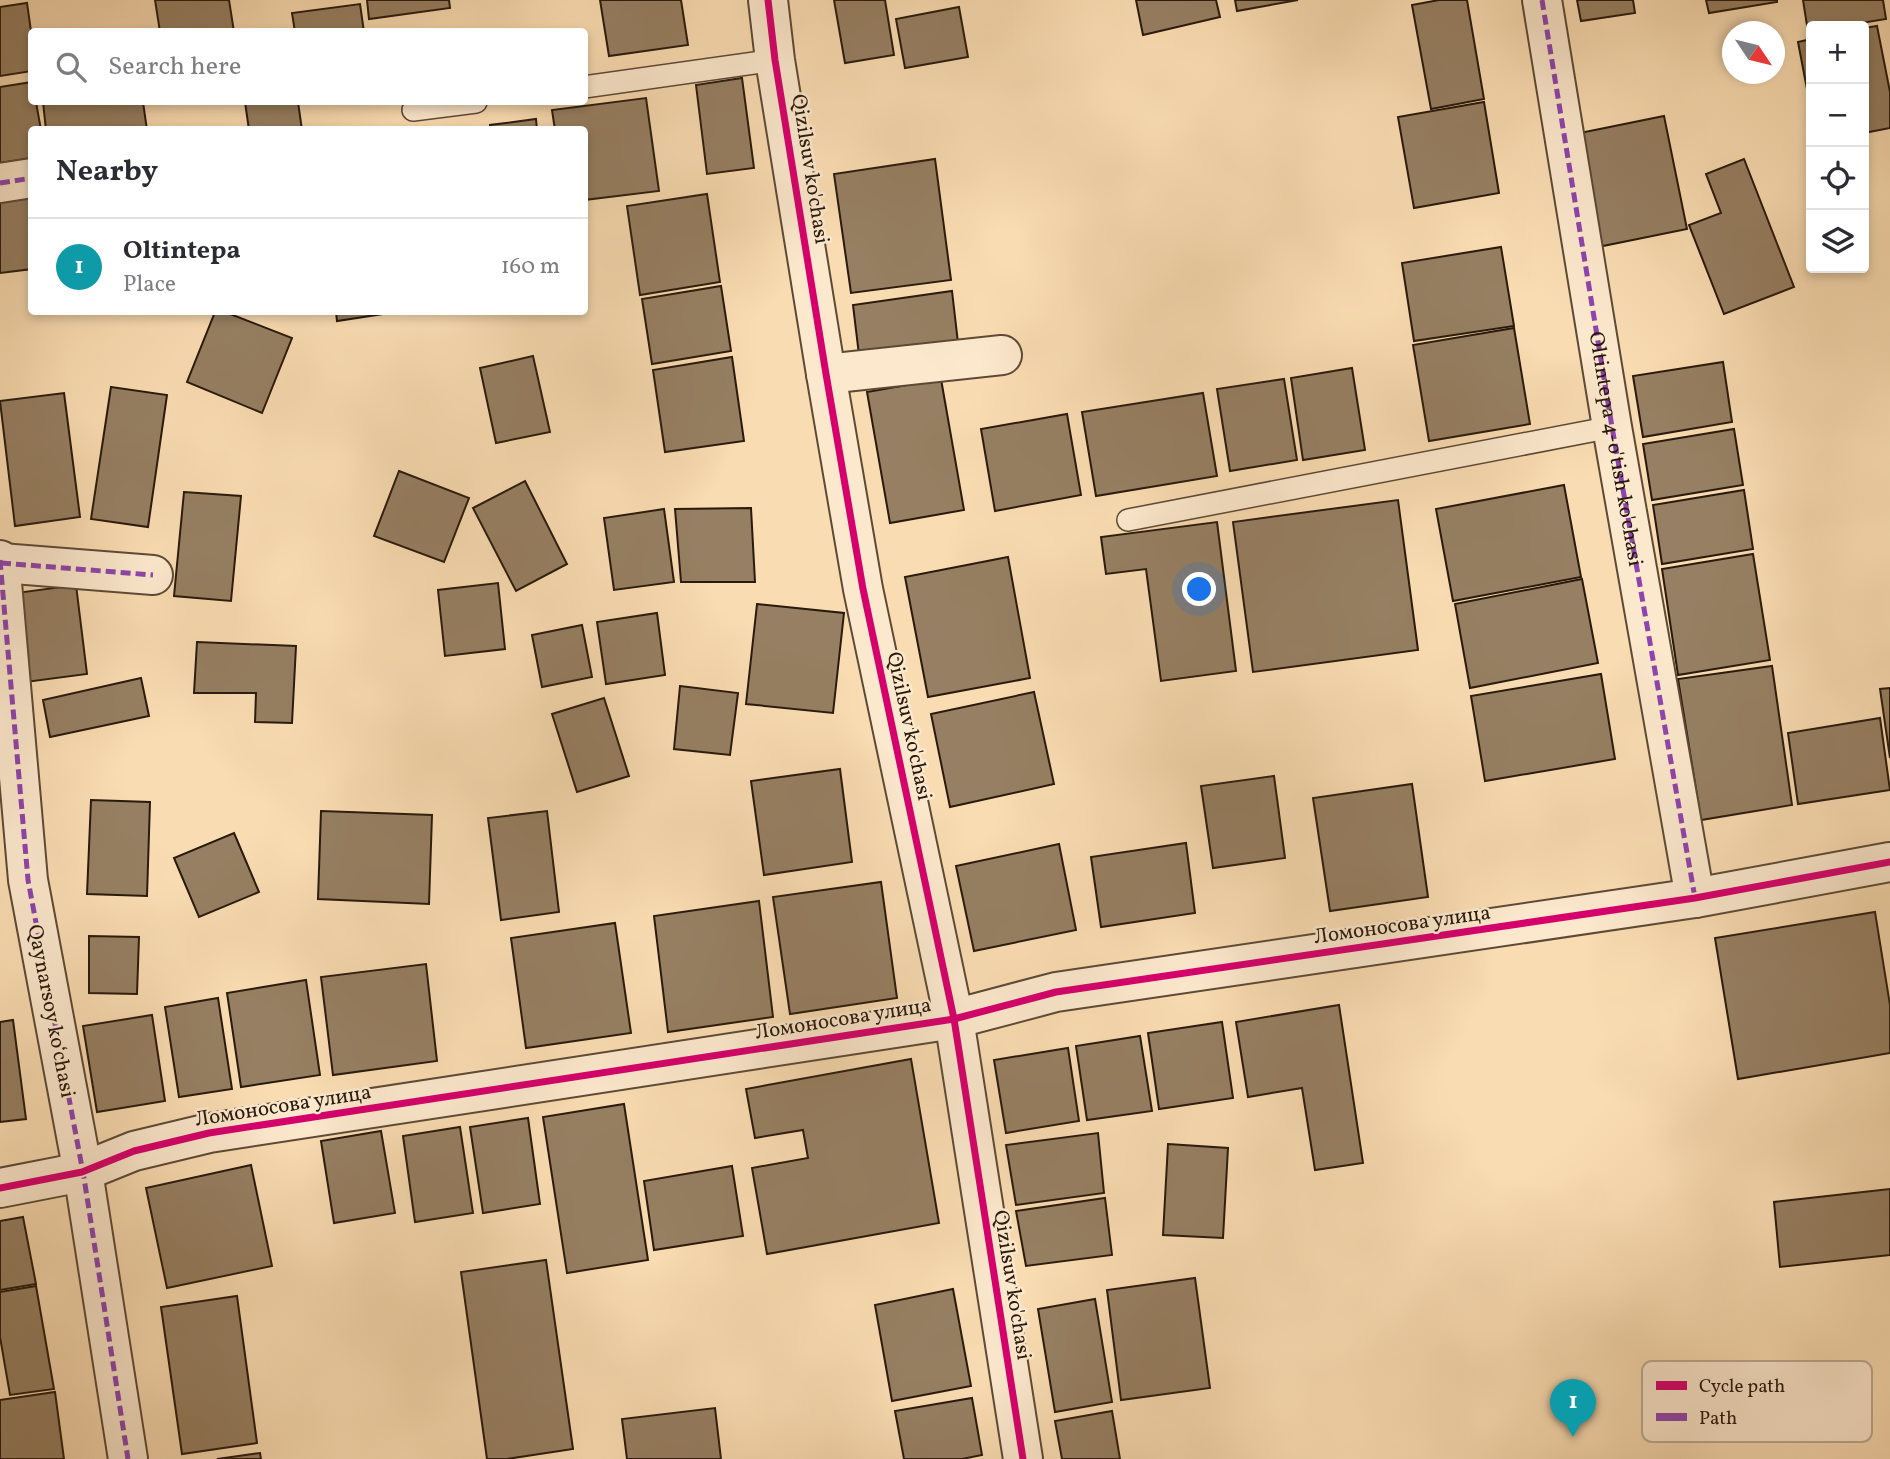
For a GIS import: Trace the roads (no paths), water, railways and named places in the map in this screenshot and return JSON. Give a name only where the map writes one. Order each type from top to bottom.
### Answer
[{"type":"street","name":"Qizilsuv ko'chasi","points":[[768,0],[775,60],[863,589],[954,1019],[1023,1459]]},
{"type":"street","name":"Oltintepa 4-o'tish ko'chasi","points":[[1542,0],[1612,427],[1695,898]]},
{"type":"street","points":[[0,183],[28,179]]},
{"type":"street","points":[[826,374],[1002,355]]},
{"type":"street","points":[[0,562],[153,575]]},
{"type":"street","name":"Qaynarsoy koʻchasi","points":[[0,562],[28,880],[82,1172],[128,1459]]},
{"type":"street","name":"Ломоносова улица","points":[[0,1188],[82,1172],[134,1151],[209,1133],[954,1019],[1056,992],[1695,898],[1890,862]]},
{"type":"lane","points":[[588,86],[775,60]]},
{"type":"lane","points":[[413,110],[452,105]]},
{"type":"lane","points":[[1128,520],[1612,427]]},
{"type":"place","name":"Oltintepa","points":[[1573,1437]]}]
